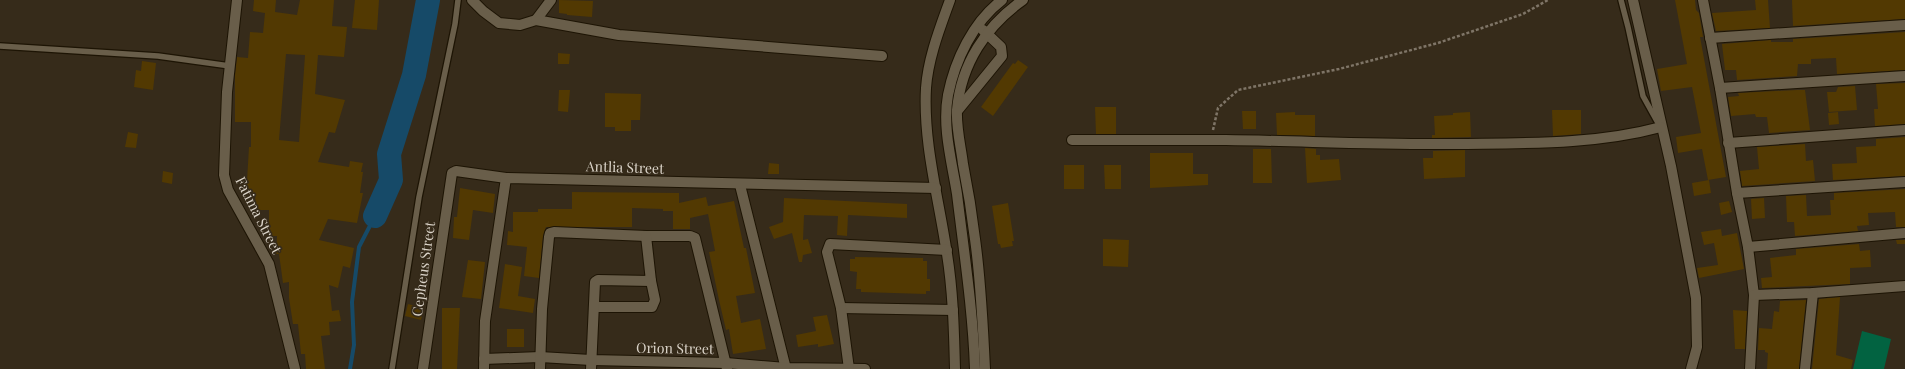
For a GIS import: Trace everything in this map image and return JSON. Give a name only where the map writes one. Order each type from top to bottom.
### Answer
[{"type":"street","name":"Fatima Street","points":[[238,0],[227,92],[224,175],[228,190],[269,264],[295,369]]},
{"type":"street","points":[[472,0],[483,11],[499,23],[520,25],[536,20],[619,35],[882,56]]},
{"type":"street","points":[[536,20],[550,0]]},
{"type":"street","points":[[950,0],[934,46],[926,87],[929,138],[947,250],[953,310],[955,369]]},
{"type":"street","points":[[975,369],[963,246],[947,133],[946,112],[948,96],[957,63],[977,24],[1002,0]]},
{"type":"street","points":[[985,369],[982,305],[975,241],[960,144],[957,111],[960,92],[972,57],[987,33],[999,19],[1023,0]]},
{"type":"street","points":[[1633,0],[1672,174],[1696,298],[1697,347],[1691,369]]},
{"type":"street","points":[[1703,0],[1748,247],[1754,295],[1750,369]]},
{"type":"street","points":[[946,112],[957,111],[1002,56],[1001,47],[977,24]]},
{"type":"street","points":[[1710,38],[1905,25]]},
{"type":"street","points":[[1720,88],[1905,76]]},
{"type":"street","points":[[1072,140],[1378,144],[1507,143],[1595,140],[1630,136],[1661,127]]},
{"type":"street","points":[[1728,143],[1905,130]]},
{"type":"street","name":"Antlia Street","points":[[452,173],[456,171],[506,178],[936,188]]},
{"type":"street","name":"Cepheus Street","points":[[423,369],[452,173]]},
{"type":"street","points":[[484,364],[485,321],[506,178]]},
{"type":"street","points":[[1737,193],[1905,182]]},
{"type":"street","points":[[740,184],[786,368]]},
{"type":"street","points":[[540,369],[542,309],[550,233],[690,236],[695,238],[726,366]]},
{"type":"street","points":[[1748,247],[1905,233]]},
{"type":"street","points":[[594,307],[652,307],[654,300],[646,236]]},
{"type":"street","points":[[849,369],[841,308],[827,252],[830,244],[947,250]]},
{"type":"street","points":[[591,365],[595,284],[598,280],[651,281]]},
{"type":"street","points":[[1754,295],[1813,293],[1905,286]]},
{"type":"street","points":[[1805,369],[1813,293]]},
{"type":"street","points":[[841,308],[953,310]]},
{"type":"street","name":"Orion Street","points":[[484,364],[540,357],[591,365],[866,369]]},
{"type":"lane","points":[[392,369],[415,218],[455,24],[458,0]]},
{"type":"lane","points":[[1621,0],[1643,96],[1661,127]]},
{"type":"lane","points":[[0,46],[158,56],[230,66]]},
{"type":"path","points":[[1211,141],[1218,108],[1238,90],[1339,69],[1438,43],[1523,14],[1548,0]]},
{"type":"green space","points":[[1862,331],[1891,339],[1884,369],[1853,369]]},
{"type":"building","points":[[254,0],[276,0],[275,12],[297,15],[300,0],[334,0],[332,26],[347,27],[344,57],[318,55],[315,94],[345,100],[335,133],[329,132],[318,162],[349,167],[350,161],[363,163],[360,193],[363,193],[357,223],[328,219],[319,240],[354,248],[350,268],[343,266],[338,288],[329,285],[332,311],[339,310],[341,321],[329,322],[330,335],[321,336],[325,369],[306,369],[305,354],[301,354],[298,324],[293,324],[289,298],[289,282],[283,283],[279,254],[276,254],[277,236],[269,236],[269,210],[256,210],[255,194],[240,194],[240,181],[247,181],[249,147],[251,147],[251,122],[235,122],[235,75],[237,57],[248,58],[250,32],[263,33],[265,13],[253,11]],"holes":[[[286,54],[305,55],[299,142],[279,140]]]},
{"type":"building","points":[[355,0],[379,0],[377,30],[352,28]]},
{"type":"building","points":[[559,0],[593,1],[592,17],[559,13]]},
{"type":"building","points":[[1675,0],[1695,0],[1696,10],[1699,13],[1703,37],[1700,37],[1726,177],[1708,180],[1702,149],[1678,153],[1676,137],[1701,133],[1692,87],[1661,91],[1657,69],[1687,64]]},
{"type":"building","points":[[1755,0],[1768,0],[1770,28],[1716,31],[1712,13],[1756,10]]},
{"type":"building","points":[[1792,0],[1905,0],[1905,19],[1793,26]]},
{"type":"building","points":[[1905,32],[1905,70],[1837,74],[1836,58],[1811,59],[1811,64],[1798,64],[1797,76],[1737,80],[1736,70],[1725,70],[1722,44],[1771,40],[1771,42],[1793,42],[1793,39]]},
{"type":"building","points":[[558,53],[570,54],[569,64],[558,64]]},
{"type":"building","points":[[1018,60],[1028,67],[993,116],[981,107],[1013,63],[1015,64]]},
{"type":"building","points":[[142,61],[156,63],[153,90],[134,87],[136,70],[141,71]]},
{"type":"building","points":[[1905,83],[1905,124],[1875,126],[1874,109],[1878,109],[1876,84]]},
{"type":"building","points":[[1855,86],[1857,110],[1829,112],[1827,92],[1836,92],[1838,87]]},
{"type":"building","points":[[559,90],[570,90],[568,112],[558,111]]},
{"type":"building","points":[[1805,90],[1810,130],[1769,133],[1767,117],[1756,117],[1755,114],[1731,116],[1728,97],[1739,96],[1738,93]]},
{"type":"building","points":[[605,93],[641,94],[640,120],[631,120],[631,131],[615,131],[615,127],[605,127]]},
{"type":"building","points":[[1095,107],[1116,107],[1116,134],[1096,134]]},
{"type":"building","points":[[1552,110],[1581,110],[1581,134],[1553,136]]},
{"type":"building","points":[[1242,111],[1256,111],[1256,129],[1243,129]]},
{"type":"building","points":[[1295,112],[1295,115],[1315,115],[1315,136],[1277,135],[1276,113]]},
{"type":"building","points":[[1470,112],[1471,137],[1432,138],[1432,135],[1435,135],[1434,116]]},
{"type":"building","points":[[1838,112],[1839,124],[1829,125],[1828,113]]},
{"type":"building","points":[[128,132],[138,134],[136,148],[125,147]]},
{"type":"building","points":[[1905,137],[1905,176],[1833,180],[1832,164],[1857,163],[1856,147],[1876,146],[1876,139]]},
{"type":"building","points":[[1805,144],[1806,161],[1813,160],[1815,181],[1742,186],[1740,171],[1759,169],[1757,147]]},
{"type":"building","points":[[1305,148],[1316,149],[1316,155],[1320,155],[1320,160],[1339,159],[1341,180],[1307,183]]},
{"type":"building","points":[[1253,149],[1271,149],[1272,183],[1253,183]]},
{"type":"building","points":[[1465,150],[1465,177],[1424,179],[1423,158],[1433,158],[1433,151]]},
{"type":"building","points":[[1150,153],[1193,153],[1193,174],[1208,174],[1208,185],[1150,188]]},
{"type":"building","points":[[769,163],[779,164],[779,174],[768,174]]},
{"type":"building","points":[[1064,165],[1084,165],[1084,189],[1064,189]]},
{"type":"building","points":[[1104,165],[1121,165],[1121,189],[1105,189]]},
{"type":"building","points":[[163,171],[173,173],[172,184],[162,182]]},
{"type":"building","points":[[1709,180],[1711,193],[1694,196],[1692,183]]},
{"type":"building","points":[[460,188],[495,194],[493,213],[473,210],[469,240],[453,238],[454,217],[457,217]]},
{"type":"building","points":[[1905,189],[1905,227],[1896,227],[1895,212],[1868,213],[1869,225],[1857,226],[1858,231],[1795,236],[1794,222],[1787,222],[1786,196],[1806,195],[1807,216],[1831,215],[1830,200],[1834,200],[1834,193]]},
{"type":"building","points":[[572,192],[679,193],[679,203],[706,197],[708,206],[734,201],[744,248],[746,248],[755,293],[736,296],[741,323],[760,319],[766,349],[733,354],[729,329],[726,330],[709,252],[715,251],[708,214],[690,218],[690,229],[673,229],[673,211],[663,211],[663,209],[632,208],[632,227],[546,227],[543,236],[539,278],[524,276],[527,247],[507,245],[508,231],[513,232],[513,212],[538,212],[538,209],[572,209]]},
{"type":"building","points":[[784,198],[907,204],[907,218],[848,215],[847,236],[837,235],[838,216],[804,215],[803,240],[808,239],[812,253],[803,255],[802,262],[799,262],[792,233],[774,239],[769,227],[783,222]]},
{"type":"building","points":[[1764,198],[1765,218],[1752,219],[1751,199]]},
{"type":"building","points":[[1729,201],[1732,212],[1721,215],[1719,203]]},
{"type":"building","points":[[1008,203],[1014,241],[1012,241],[1013,246],[1001,248],[1000,244],[998,244],[992,206]]},
{"type":"building","points":[[1721,229],[1722,236],[1737,233],[1744,269],[1699,278],[1697,268],[1718,265],[1714,243],[1704,245],[1701,232]]},
{"type":"building","points":[[1103,239],[1129,240],[1128,267],[1103,266]]},
{"type":"building","points":[[1896,240],[1905,240],[1905,244],[1897,244]]},
{"type":"building","points":[[1859,244],[1860,251],[1870,250],[1871,267],[1850,268],[1850,284],[1762,288],[1761,278],[1772,277],[1770,258],[1796,255],[1796,249]]},
{"type":"building","points":[[855,257],[923,258],[923,261],[927,261],[927,279],[930,279],[930,291],[926,291],[926,294],[861,292],[861,289],[856,289],[857,272],[850,271],[850,259],[855,259]]},
{"type":"building","points":[[468,260],[485,262],[481,299],[462,297]]},
{"type":"building","points":[[505,264],[522,267],[518,296],[535,299],[533,313],[499,308]]},
{"type":"building","points":[[1840,297],[1836,355],[1853,360],[1851,369],[1812,369],[1819,299]]},
{"type":"building","points":[[1806,300],[1799,369],[1767,369],[1768,353],[1765,352],[1765,350],[1758,350],[1759,328],[1772,329],[1774,311],[1779,312],[1780,301]]},
{"type":"building","points":[[408,304],[424,308],[421,320],[405,316]]},
{"type":"building","points":[[442,308],[460,308],[457,369],[442,369]]},
{"type":"building","points":[[1733,310],[1747,311],[1745,349],[1735,349]]},
{"type":"building","points":[[827,315],[834,344],[818,347],[818,344],[798,347],[796,335],[816,331],[813,317]]},
{"type":"building","points":[[507,329],[524,329],[524,347],[507,347]]},
{"type":"waterway","points":[[375,216],[391,180],[389,154],[414,75],[428,0]]},
{"type":"waterway","points":[[350,369],[354,345],[352,302],[359,247],[375,216]]}]
